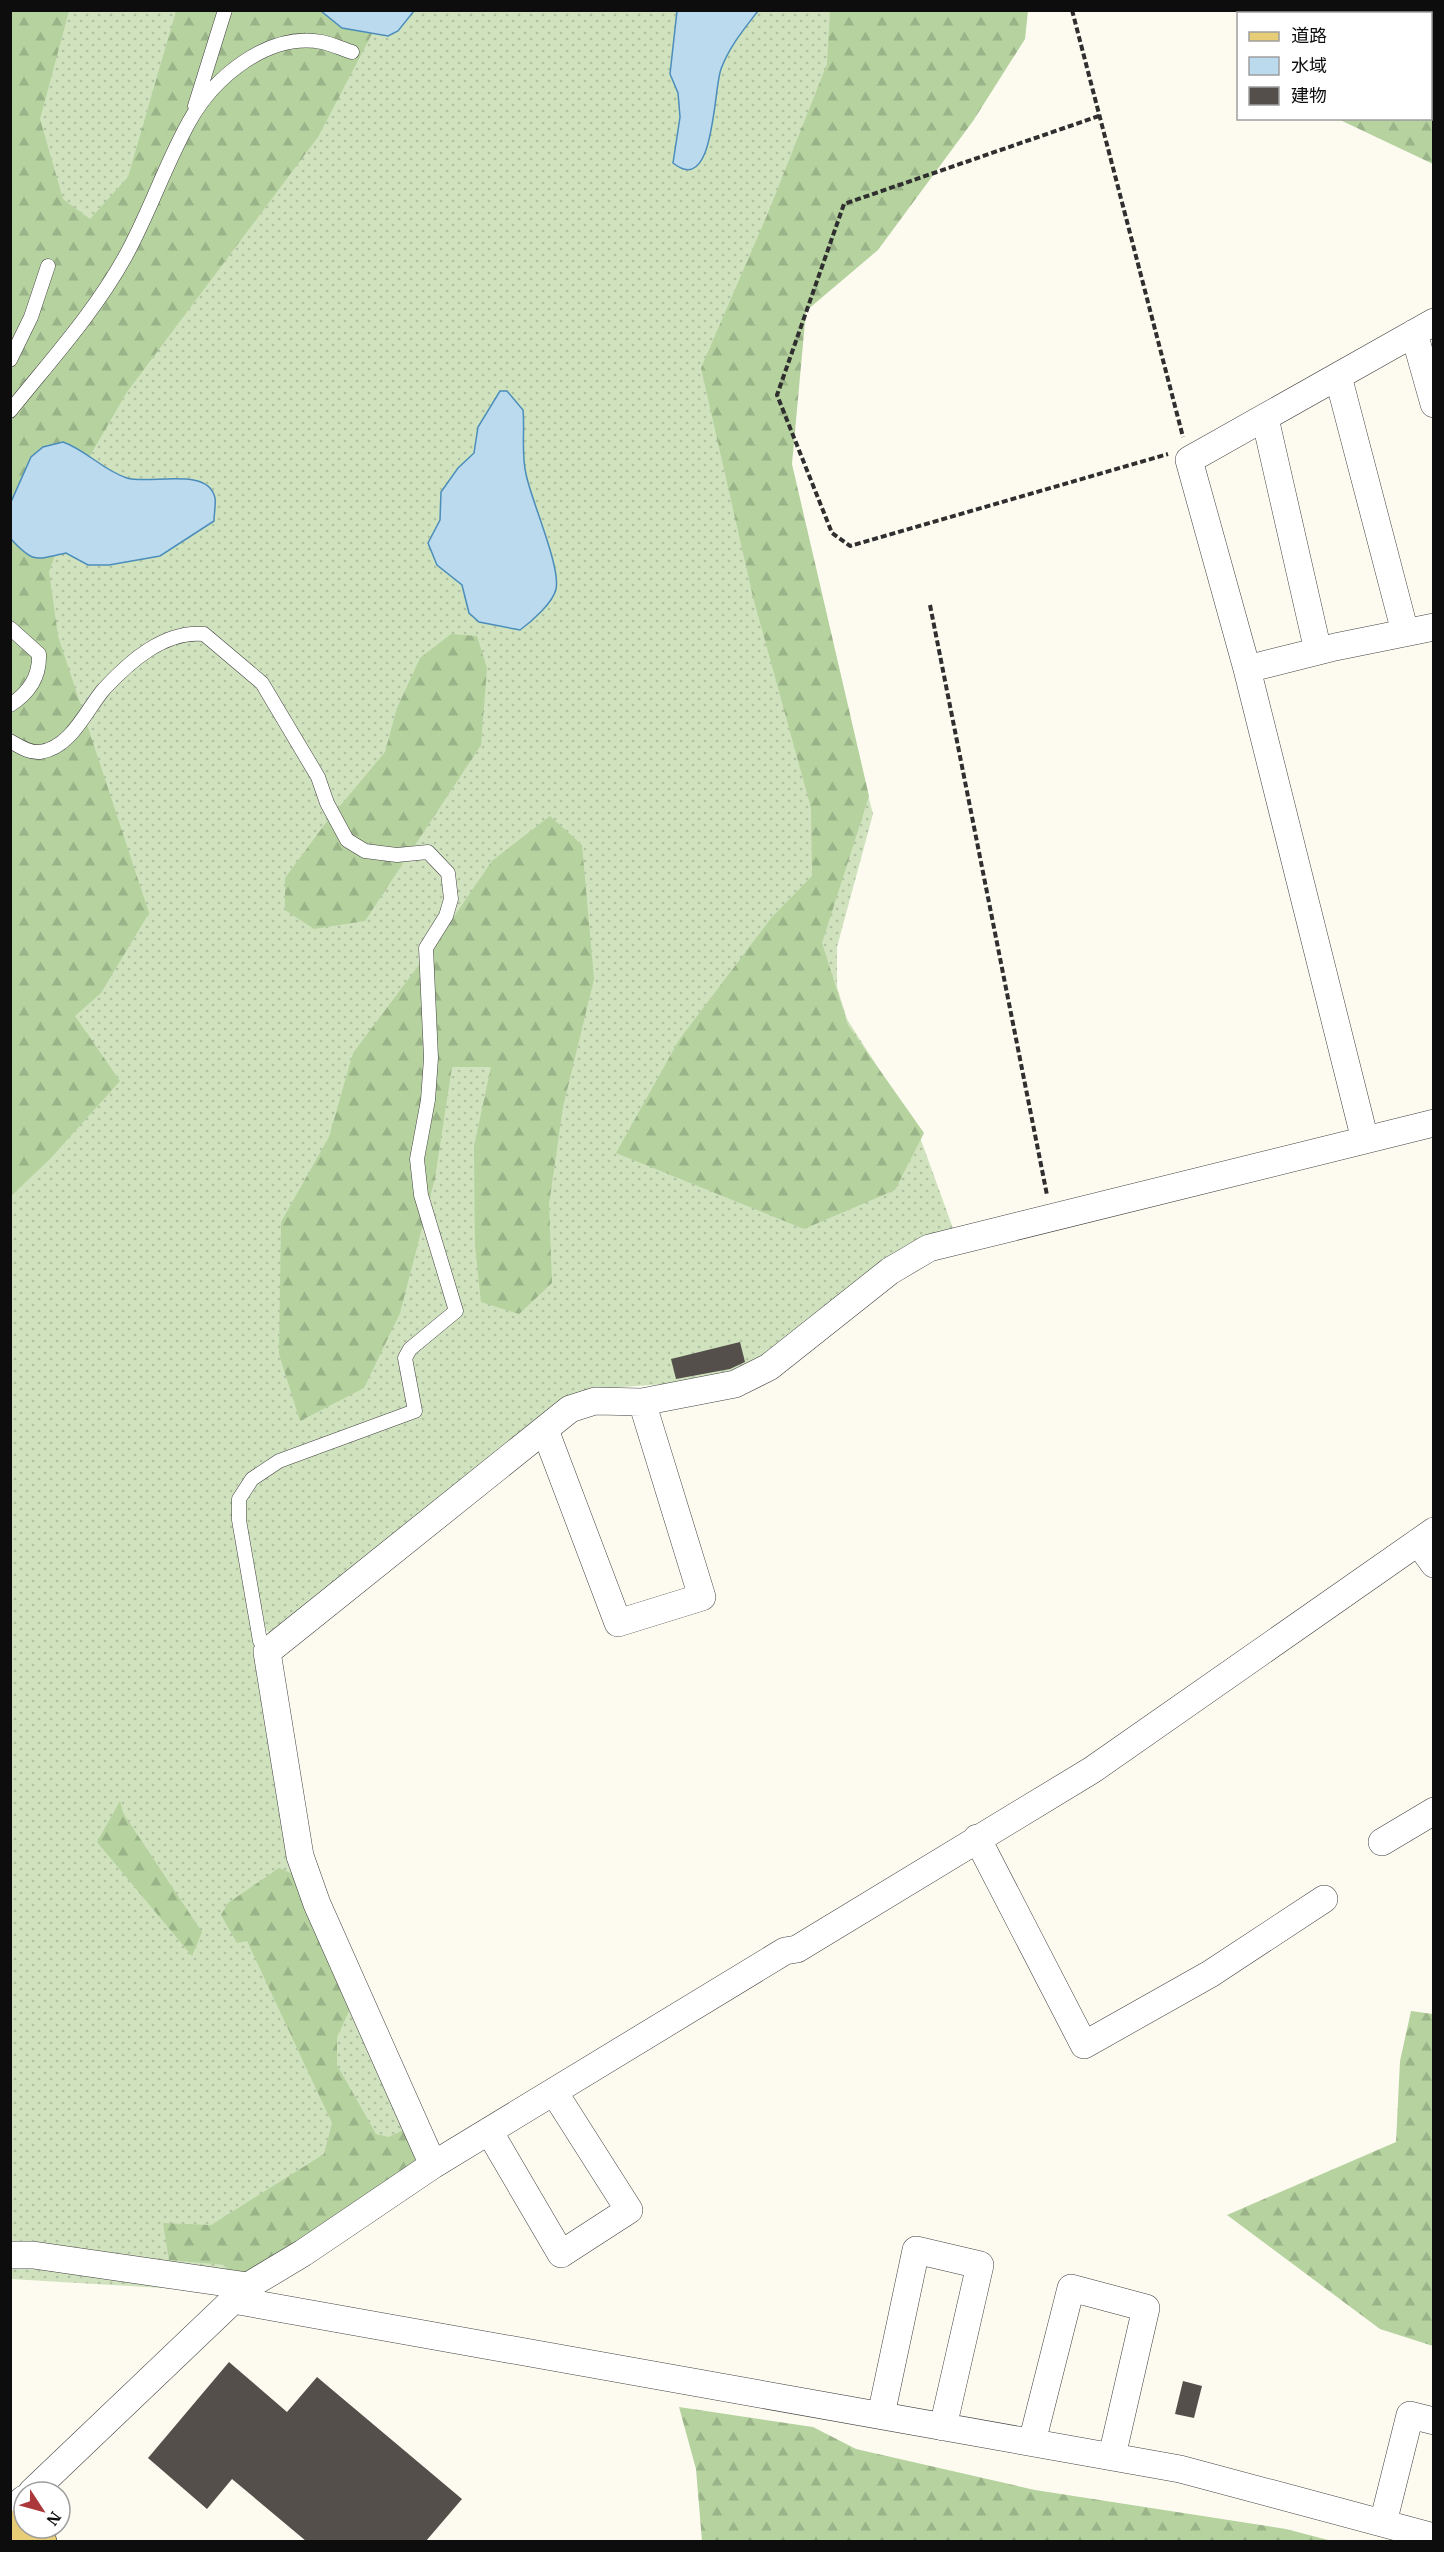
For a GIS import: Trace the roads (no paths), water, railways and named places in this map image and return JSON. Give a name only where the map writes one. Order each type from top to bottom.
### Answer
[{"type":"main road","points":[[10,2527],[40,2541]]},
{"type":"street","points":[[1365,1140],[1247,669],[1187,454],[1265,418],[1424,328],[1434,404]]},
{"type":"street","points":[[1338,376],[1406,632]]},
{"type":"street","points":[[1265,418],[1318,651]]},
{"type":"street","points":[[1247,669],[1318,651],[1434,627]]},
{"type":"street","points":[[433,2165],[317,1904],[300,1856],[267,1652],[570,1409],[595,1401],[642,1402],[735,1384],[769,1367],[890,1271],[929,1248],[1434,1123]]},
{"type":"street","points":[[545,1430],[618,1623],[702,1597],[642,1402]]},
{"type":"street","points":[[45,2480],[240,2293],[433,2165],[785,1951],[797,1949],[1092,1770],[1426,1536],[1434,1564]]},
{"type":"street","points":[[1382,1842],[1434,1811]]},
{"type":"street","points":[[977,1838],[1084,2045],[1210,1974],[1324,1899]]},
{"type":"street","points":[[489,2131],[561,2254],[629,2210],[554,2092]]},
{"type":"street","points":[[880,2415],[916,2250],[980,2265],[943,2427]]},
{"type":"street","points":[[10,2255],[33,2255],[943,2427],[1180,2469],[1434,2537]]},
{"type":"street","points":[[1032,2442],[1071,2288],[1146,2308],[1112,2456]]},
{"type":"street","points":[[1383,2523],[1410,2415],[1434,2421]]},
{"type":"lane","points":[[10,411],[85,318],[124,259],[154,201],[189,121],[225,10]]},
{"type":"lane","points":[[189,121],[212,90],[233,69],[263,51],[293,41],[322,42],[352,52]]},
{"type":"lane","points":[[10,360],[31,317],[48,266]]},
{"type":"lane","points":[[10,628],[39,654],[40,668],[33,683],[10,705]]},
{"type":"lane","points":[[10,741],[26,749],[40,752],[66,739],[105,689],[143,654],[173,636],[204,634],[262,683],[318,777],[327,803],[347,840],[365,850],[397,855],[428,852],[448,873],[451,899],[446,916],[426,948],[431,1058],[428,1100],[417,1159],[421,1195],[456,1311],[410,1349],[405,1358],[415,1411],[279,1461],[252,1479],[239,1498],[239,1520],[260,1641],[267,1652]]},
{"type":"water","points":[[321,11],[414,11],[398,31],[388,36],[342,28]]},
{"type":"water","points":[[677,11],[758,11],[737,38],[724,61],[718,81],[710,137],[705,154],[697,166],[687,170],[673,163],[680,117],[678,93],[670,74]]},
{"type":"water","points":[[500,391],[507,391],[523,410],[526,474],[550,550],[556,579],[556,589],[551,600],[520,630],[479,622],[469,613],[462,585],[437,565],[428,543],[440,520],[441,492],[458,468],[474,453],[478,427]]},
{"type":"water","points":[[63,442],[127,478],[137,480],[190,479],[202,482],[210,488],[215,498],[214,521],[160,556],[109,565],[88,565],[66,553],[41,558],[30,556],[11,539],[11,502],[31,457],[43,447]]}]
